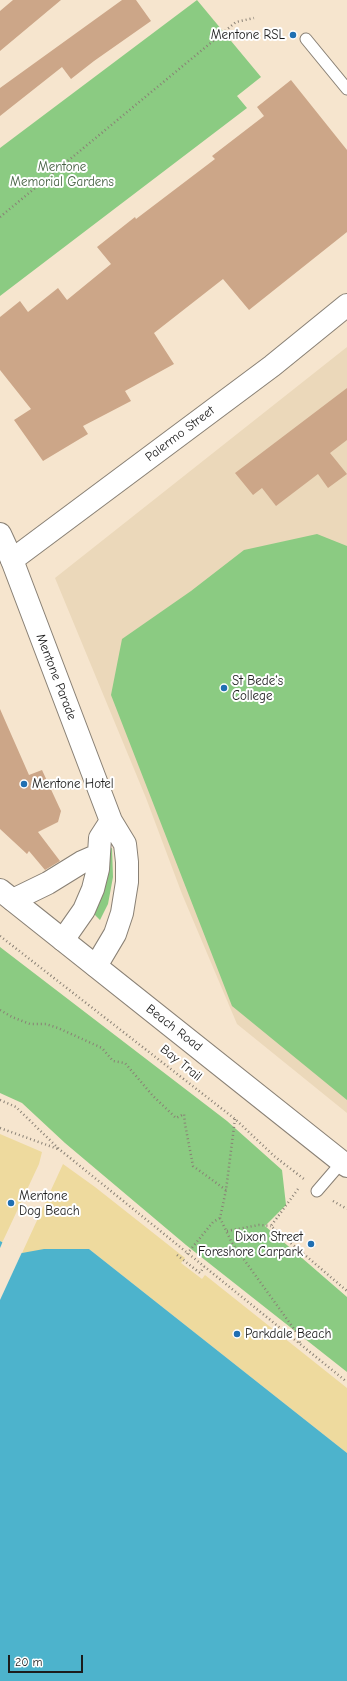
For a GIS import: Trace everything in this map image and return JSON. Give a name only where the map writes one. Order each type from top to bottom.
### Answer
[{"type":"street","name":"Palermo Street","points":[[12,560],[265,370],[347,305]]},
{"type":"street","name":"Mentone Parade","points":[[0,534],[12,560],[111,821],[125,844],[127,862],[125,895],[122,913],[115,934],[96,966]]},
{"type":"street","points":[[63,940],[84,910],[93,889],[98,869],[100,838],[111,821]]},
{"type":"street","points":[[6,895],[48,883],[82,862],[98,855]]},
{"type":"street","name":"Beach Road","points":[[6,895],[344,1164]]},
{"type":"lane","points":[[306,39],[347,89]]},
{"type":"lane","points":[[318,1191],[344,1164]]},
{"type":"path","points":[[0,217],[236,22],[254,18]]},
{"type":"path","name":"Bay Trail","points":[[0,936],[235,1119],[274,1156],[318,1191],[347,1209]]},
{"type":"path","points":[[0,1010],[12,1017],[30,1024],[46,1024],[58,1028],[102,1048],[113,1061],[125,1063],[176,1118],[184,1114],[194,1166],[226,1190]]},
{"type":"path","points":[[0,1100],[16,1107],[59,1149],[347,1382]]},
{"type":"path","points":[[235,1119],[226,1190],[220,1218],[232,1242],[297,1333],[300,1343]]},
{"type":"path","points":[[0,1128],[59,1149]]},
{"type":"path","points":[[271,1226],[300,1186]]},
{"type":"path","points":[[187,1254],[213,1222],[220,1218]]},
{"type":"path","points":[[227,1231],[259,1225],[271,1226],[347,1291]]},
{"type":"path","points":[[177,1256],[200,1273],[204,1267]]},
{"type":"shaded area","name":"St Bede's College","points":[[347,347],[347,1113],[237,1024],[182,894],[146,798],[55,578]]},
{"type":"green space","name":"Mentone Memorial Gardens","points":[[197,0],[261,77],[237,96],[247,108],[0,296],[0,148]]},
{"type":"green space","name":"St Bede's College","points":[[317,534],[347,546],[347,1100],[232,1006],[111,695],[122,639],[191,591],[244,550]]},
{"type":"green space","points":[[112,848],[113,877],[108,904],[100,920],[94,913],[108,849]]},
{"type":"green space","points":[[0,947],[227,1121],[282,1170],[286,1205],[265,1226],[347,1297],[347,1372],[186,1245],[65,1143],[22,1103],[0,1093]]},
{"type":"sand","name":"Mentone Dog Beach","points":[[0,1134],[42,1152],[39,1164],[2,1243],[0,1241]]},
{"type":"sand","name":"Parkdale Beach","points":[[63,1164],[95,1187],[185,1258],[181,1263],[202,1279],[205,1275],[347,1388],[347,1453],[89,1249],[22,1253]]},
{"type":"water","points":[[0,1241],[22,1253],[44,1249],[89,1249],[347,1453],[347,1681],[0,1681]]},
{"type":"pier","points":[[3,1241],[23,1250],[0,1300],[0,1248]]},
{"type":"building","points":[[13,0],[61,0],[0,51],[0,11]]},
{"type":"building","points":[[122,0],[136,0],[151,21],[71,79],[62,67],[0,116],[0,88]]},
{"type":"building","points":[[291,80],[347,150],[347,232],[249,310],[223,279],[154,333],[174,364],[125,391],[131,401],[83,426],[88,434],[43,461],[14,420],[31,409],[0,370],[0,317],[20,301],[28,312],[58,288],[67,300],[111,264],[97,247],[135,217],[136,219],[215,159],[212,156],[264,116],[257,107]]},
{"type":"building","points":[[347,388],[347,440],[330,453],[347,474],[328,488],[318,474],[276,506],[262,488],[253,495],[235,473]]},
{"type":"building","name":"Mentone Hotel","points":[[0,709],[29,775],[42,770],[61,811],[58,822],[38,832],[60,861],[45,870],[29,851],[27,854],[0,829]]},
{"type":"place","name":"Mentone RSL","points":[[293,35]]},
{"type":"place","name":"St Bede's College","points":[[224,688]]},
{"type":"place","name":"Mentone Hotel","points":[[24,784]]},
{"type":"place","name":"Mentone Dog Beach","points":[[11,1203]]},
{"type":"place","name":"Dixon Street Foreshore Carpark","points":[[311,1244]]},
{"type":"place","name":"Parkdale Beach","points":[[237,1334]]}]
